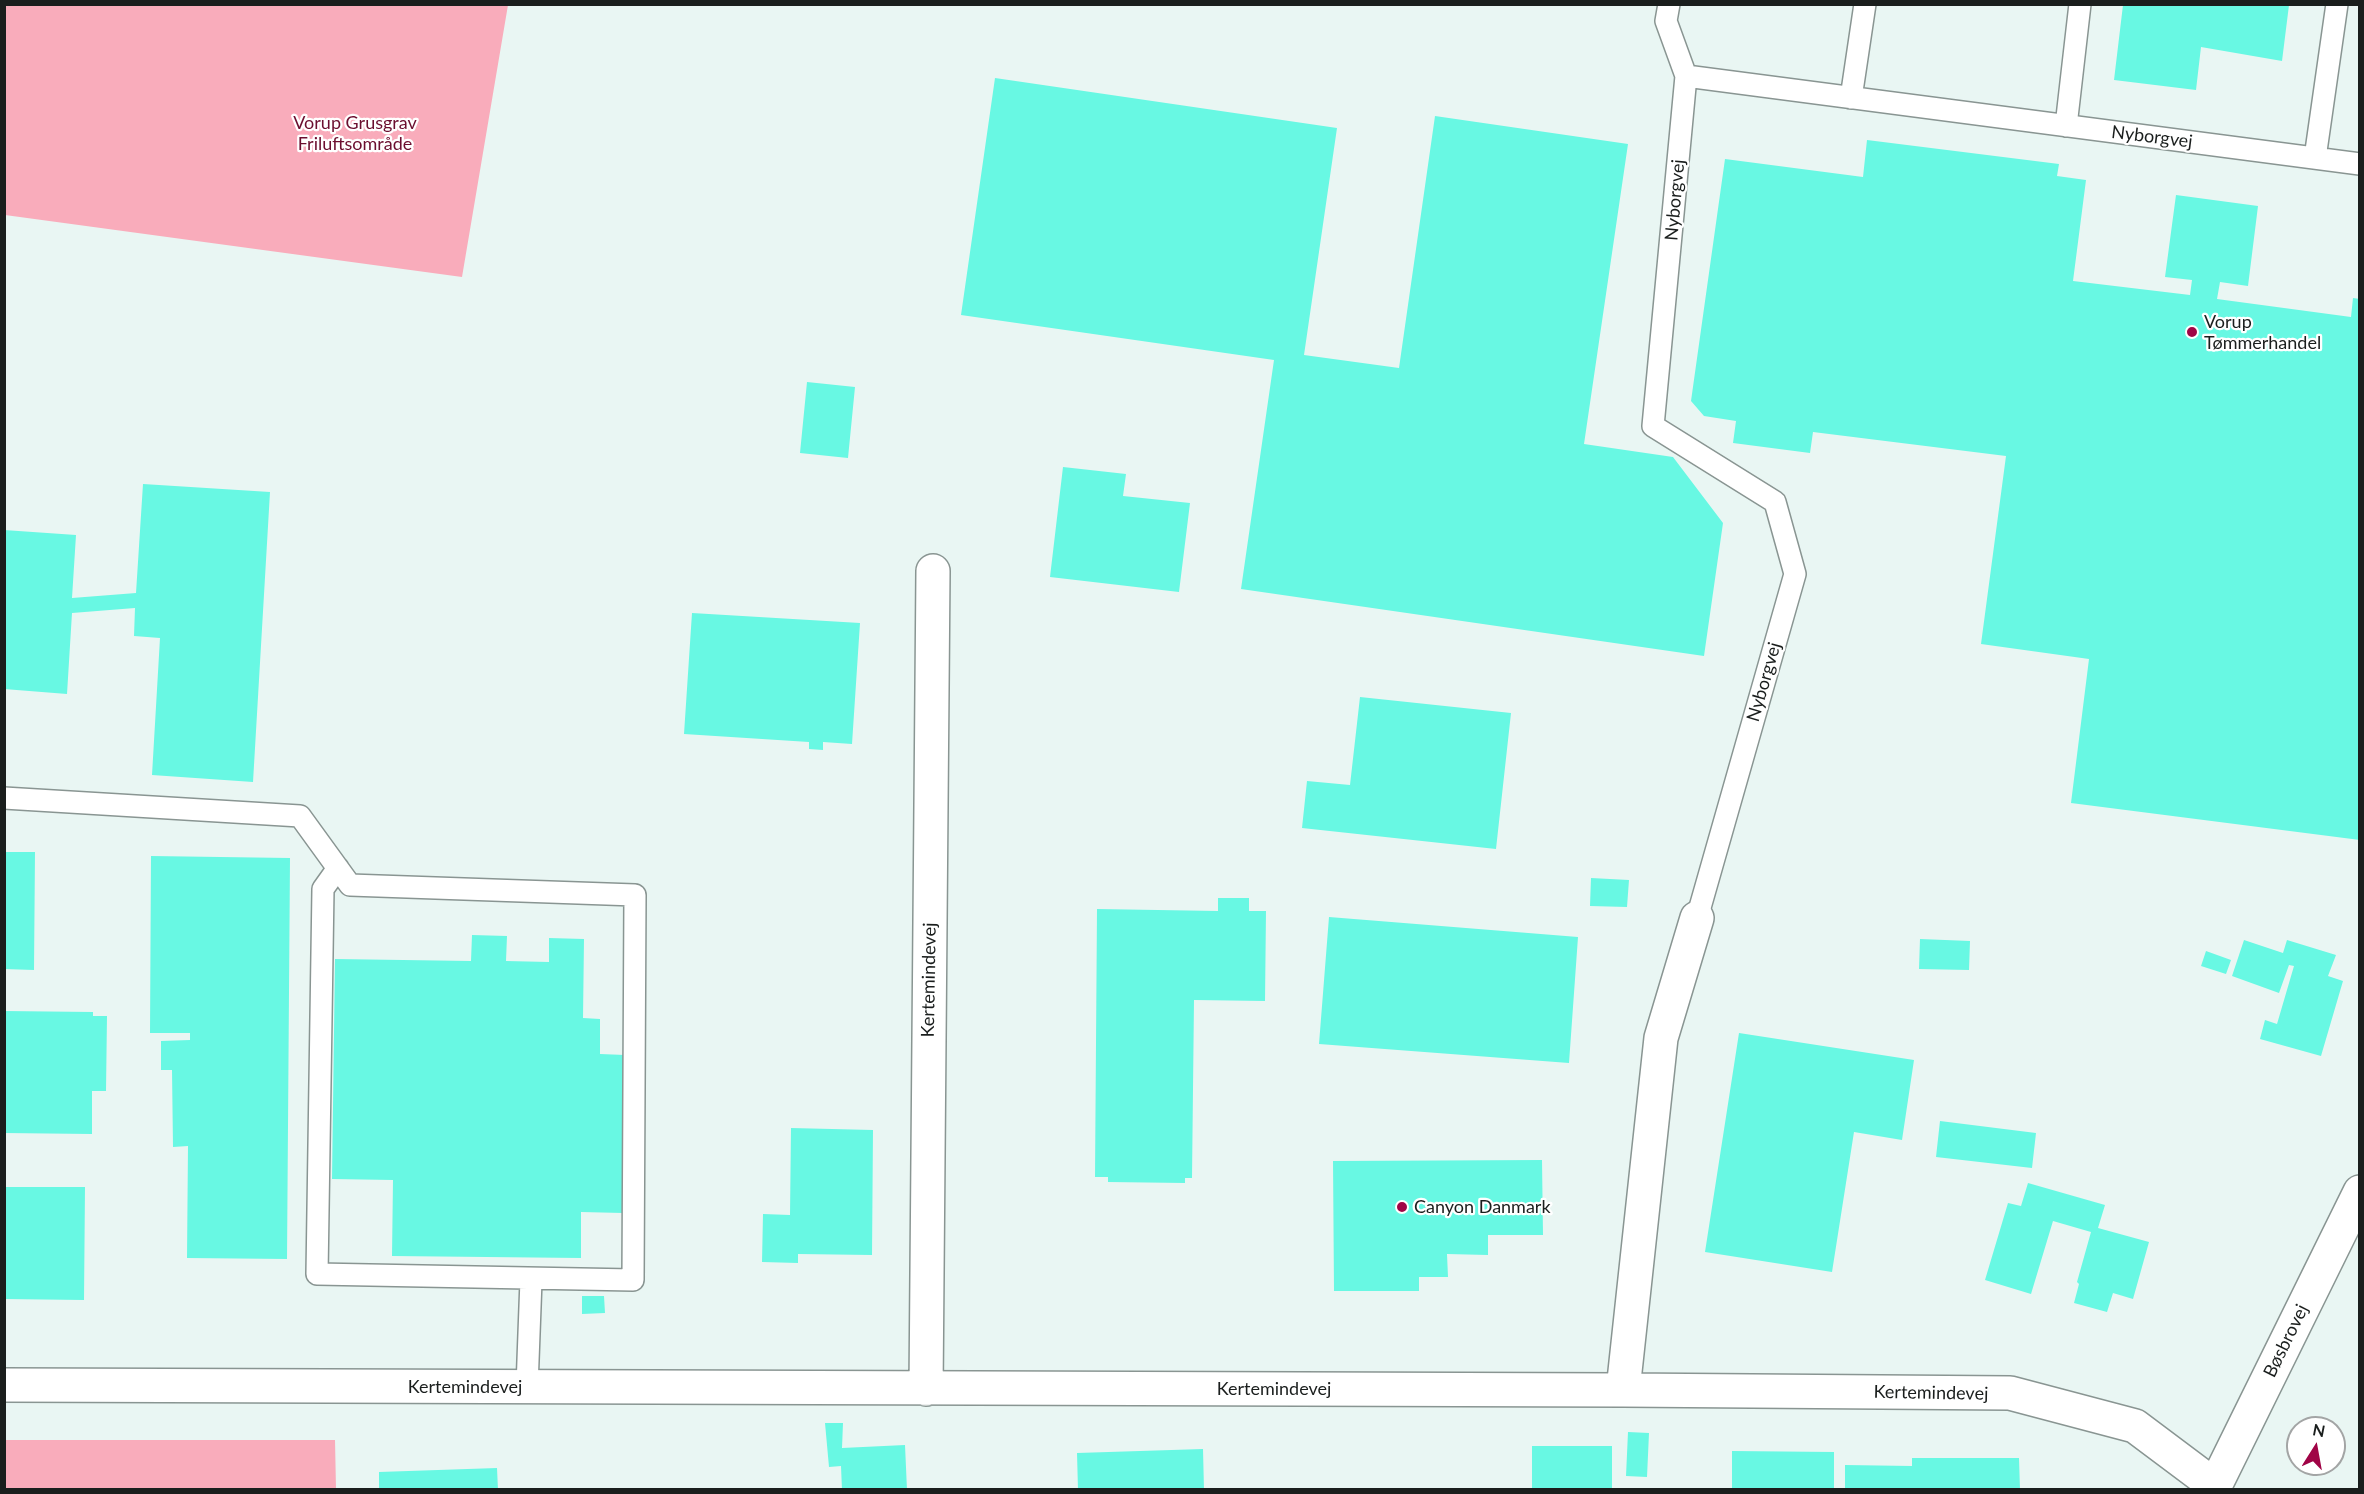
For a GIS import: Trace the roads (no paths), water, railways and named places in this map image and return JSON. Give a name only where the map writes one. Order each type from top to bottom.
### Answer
[{"type":"street","name":"Kertemindevej","points":[[926,1389],[933,572]]},
{"type":"street","points":[[1623,1390],[1661,1038],[1697,918]]},
{"type":"street","name":"Bøsbrovej","points":[[2214,1488],[2360,1192]]},
{"type":"street","name":"Kertemindevej","points":[[4,1385],[1623,1390],[2010,1394],[2135,1426],[2214,1488]]},
{"type":"lane","points":[[1669,4],[1666,21],[1686,76]]},
{"type":"lane","points":[[1851,98],[1865,4]]},
{"type":"lane","points":[[2066,126],[2080,4]]},
{"type":"lane","points":[[2315,158],[2337,4]]},
{"type":"lane","name":"Nyborgvej","points":[[1697,918],[1795,574],[1775,502],[1653,426],[1686,76],[2360,164]]},
{"type":"lane","points":[[4,798],[300,816],[338,868],[350,885],[635,896],[633,1280],[531,1280],[317,1274],[323,889],[338,868]]},
{"type":"lane","points":[[527,1387],[531,1280]]},
{"type":"place","name":"Vorup Tømmerhandel","points":[[2192,332]]},
{"type":"place","name":"Canyon Danmark","points":[[1402,1207]]},
{"type":"park label","name":"Vorup Grusgrav Friluftsområde","points":[[355,133]]}]
